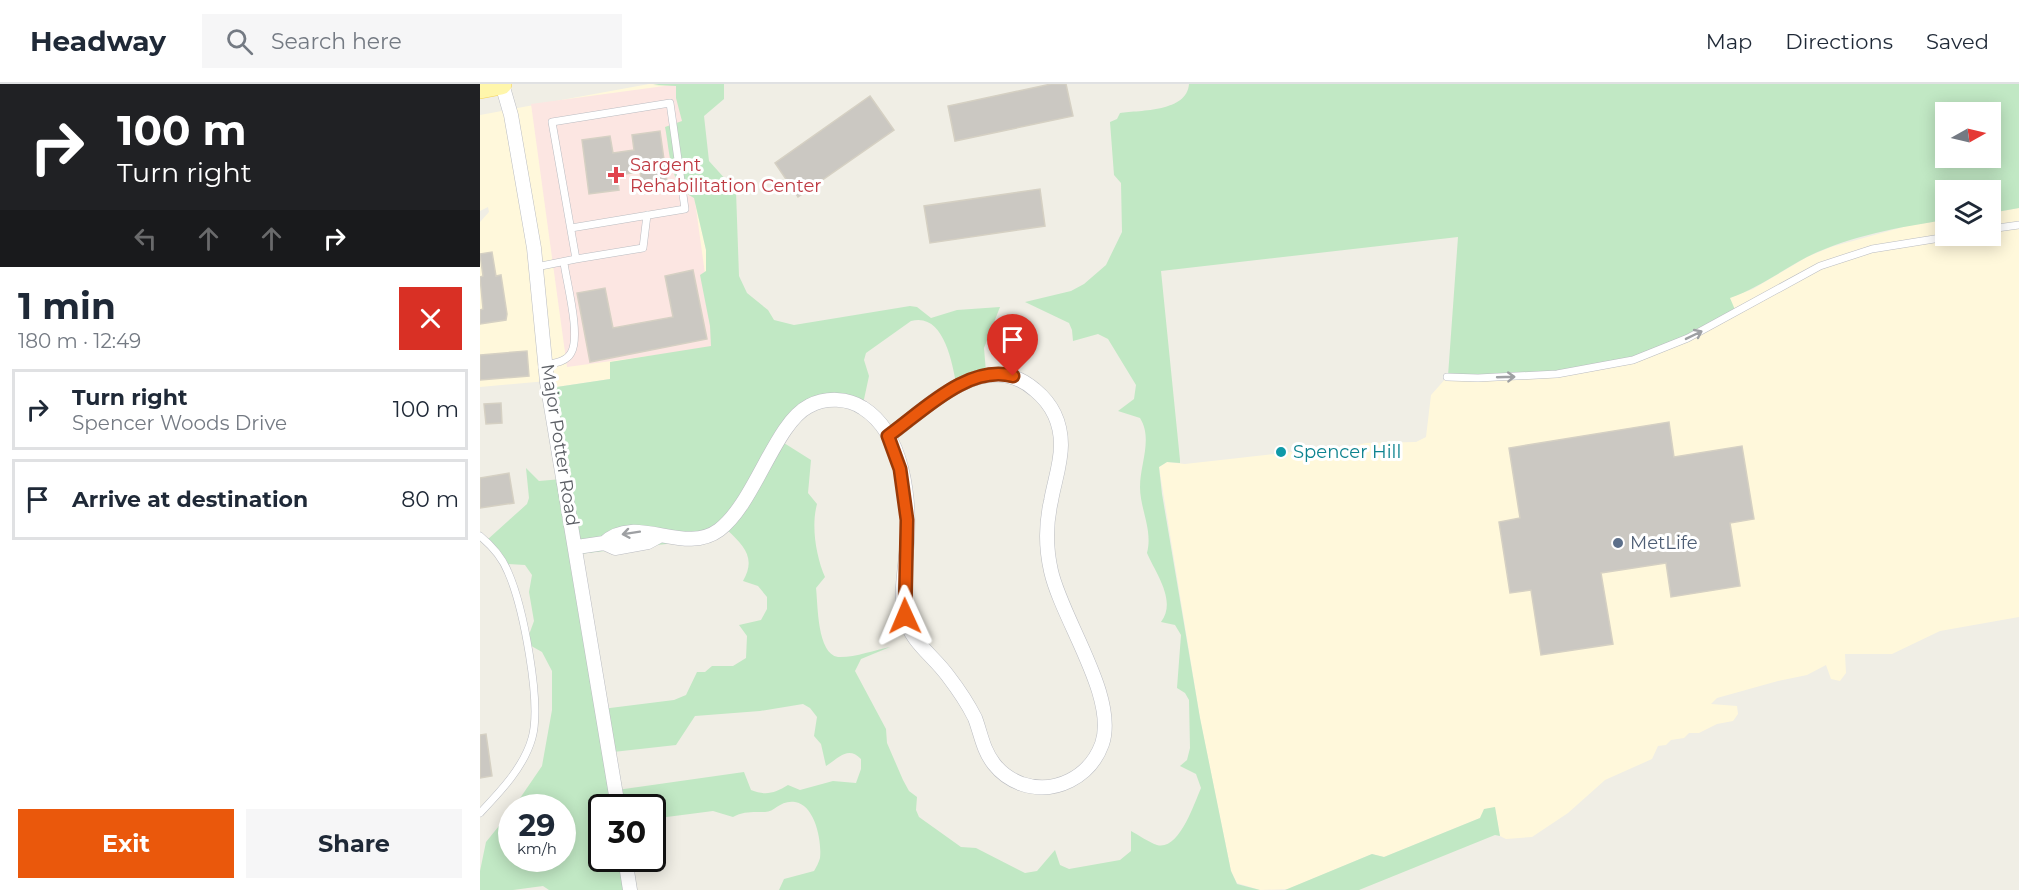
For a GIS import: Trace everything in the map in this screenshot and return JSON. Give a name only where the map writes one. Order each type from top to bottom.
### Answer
[{"type":"main road","points":[[480,88],[501,84]]},
{"type":"street","name":"Major Potter Road","points":[[501,84],[511,115],[536,267],[546,365],[616,794]]},
{"type":"street","points":[[577,547],[604,543],[615,548],[648,542],[659,536],[696,538],[718,531],[745,500],[790,423],[809,406],[839,400],[855,403],[874,416],[888,436],[898,460],[906,504],[908,541],[904,609],[914,638],[948,675],[974,717],[986,752],[999,770],[1016,781],[1035,787],[1055,786],[1074,779],[1089,766],[1100,749],[1105,729],[1104,708],[1054,583],[1049,561],[1048,516],[1061,450],[1059,426],[1053,411],[1037,391],[1023,380],[1004,374],[986,374],[965,382],[888,436]]},
{"type":"street","points":[[628,872],[630,890]]},
{"type":"lane","points":[[571,228],[685,209],[670,103],[552,122],[576,259]]},
{"type":"lane","points":[[536,267],[643,248],[647,215]]},
{"type":"lane","points":[[2001,227],[2019,225]]},
{"type":"lane","points":[[1447,377],[1521,377],[1591,369],[1633,360],[1688,338],[1737,314],[1820,266],[1872,249],[1935,239]]},
{"type":"lane","points":[[546,365],[565,360],[571,354],[575,341],[564,263]]},
{"type":"lane","points":[[480,536],[490,544],[508,572],[524,632],[536,716],[531,740],[516,771],[480,813]]},
{"type":"shaded area","name":"Sargent Rehabilitation Center","points":[[649,84],[676,85],[694,198],[706,250],[711,347],[611,362],[610,379],[549,388],[547,381],[480,387],[480,222],[489,212],[488,207],[480,211],[480,115]]},
{"type":"shaded area","name":"Sargent Rehabilitation Center","points":[[679,84],[715,347],[567,367],[531,104]]},
{"type":"shaded area","points":[[2019,208],[2019,617],[1940,631],[1892,654],[1845,654],[1846,673],[1840,681],[1831,679],[1826,665],[1807,675],[1717,698],[1711,704],[1737,706],[1738,714],[1733,721],[1717,724],[1699,733],[1689,733],[1684,738],[1671,740],[1666,745],[1658,746],[1652,759],[1605,780],[1568,813],[1532,837],[1506,839],[1500,836],[1495,808],[1485,809],[1480,818],[1384,857],[1372,854],[1288,889],[1260,890],[1237,883],[1231,871],[1200,718],[1159,467],[1167,462],[1185,464],[1327,448],[1349,451],[1354,446],[1366,443],[1416,442],[1426,437],[1431,395],[1448,376],[1729,298],[1753,289],[1807,257],[1831,247],[1907,226],[1935,222],[1935,246],[2001,246],[2001,211]]},
{"type":"green space","points":[[724,84],[724,99],[704,116],[709,161],[736,191],[739,276],[747,293],[768,310],[774,320],[794,325],[910,306],[917,307],[931,318],[957,310],[1000,307],[984,348],[986,372],[956,383],[948,351],[938,331],[931,324],[922,320],[911,321],[866,353],[864,360],[869,376],[863,404],[820,404],[802,415],[784,443],[811,460],[808,493],[817,504],[814,522],[815,541],[825,577],[816,588],[822,638],[831,654],[838,657],[890,647],[861,659],[855,671],[886,729],[887,743],[903,780],[909,791],[917,797],[916,810],[919,817],[961,847],[976,848],[1025,873],[1037,871],[1055,850],[1060,865],[1069,869],[1120,860],[1131,851],[1131,831],[1154,844],[1165,845],[1179,834],[1185,825],[1201,788],[1196,774],[1180,766],[1187,760],[1190,748],[1189,700],[1185,693],[1177,688],[1181,635],[1175,625],[1161,622],[1167,605],[1166,596],[1147,553],[1148,536],[1140,487],[1146,443],[1144,426],[1140,418],[1118,411],[1134,399],[1136,385],[1108,339],[1098,334],[1073,341],[1069,323],[1025,302],[1071,291],[1084,284],[1106,265],[1122,232],[1121,183],[1114,175],[1110,122],[1117,119],[1120,113],[1172,105],[1186,93],[1189,84],[2019,84],[2019,208],[2001,211],[2001,180],[1935,180],[1935,222],[1857,238],[1807,257],[1730,298],[1736,312],[1687,339],[1627,360],[1528,376],[1448,376],[1458,237],[1161,271],[1180,460],[1180,463],[1167,462],[1159,467],[1162,494],[1200,718],[1231,871],[1237,884],[1260,890],[779,890],[784,879],[814,871],[820,858],[820,842],[816,825],[808,810],[802,805],[790,802],[769,811],[745,813],[733,817],[713,811],[666,817],[666,794],[588,794],[588,872],[629,872],[631,890],[549,890],[543,886],[513,890],[480,890],[480,871],[486,842],[498,827],[498,872],[576,872],[576,794],[523,794],[542,766],[552,710],[552,671],[542,652],[526,643],[534,621],[529,592],[532,575],[525,565],[506,564],[487,540],[527,504],[529,498],[526,468],[539,481],[562,479],[550,388],[610,379],[610,362],[711,346],[710,326],[700,275],[706,271],[706,250],[694,198],[686,193],[675,177],[665,127],[682,121],[676,98],[676,86],[653,85]],"holes":[[[727,530],[747,553],[749,566],[743,581],[758,586],[767,597],[767,609],[761,620],[739,625],[747,636],[746,658],[733,666],[712,666],[705,672],[697,672],[686,695],[674,700],[602,709],[579,554],[675,543]],[[803,704],[810,708],[817,717],[814,736],[821,744],[826,766],[848,753],[861,759],[861,769],[856,783],[833,781],[800,790],[788,785],[775,792],[761,793],[751,790],[744,772],[617,790],[613,752],[676,745],[695,716],[760,711]]]},
{"type":"green space","points":[[1495,807],[1500,836],[1495,835],[1359,890],[1285,890],[1372,854],[1384,857],[1480,818],[1484,809]]},
{"type":"building","points":[[1051,84],[1066,84],[1073,116],[955,141],[948,106]]},
{"type":"building","points":[[870,96],[894,130],[798,197],[775,163]]},
{"type":"building","points":[[660,131],[667,181],[642,185],[640,172],[617,175],[619,190],[589,194],[582,140],[610,136],[613,153],[634,150],[632,135]]},
{"type":"building","points":[[1040,189],[1045,226],[930,243],[924,206]]},
{"type":"building","points":[[492,252],[496,276],[501,275],[506,320],[480,324],[480,310],[483,309],[480,277],[483,276],[480,254]]},
{"type":"building","points":[[693,270],[707,339],[590,362],[577,293],[605,288],[613,328],[673,317],[665,276]]},
{"type":"building","points":[[527,351],[529,376],[480,380],[480,355]]},
{"type":"building","points":[[501,403],[502,423],[486,424],[484,404]]},
{"type":"building","name":"MetLife","points":[[1669,422],[1674,457],[1742,446],[1754,519],[1730,523],[1740,586],[1671,597],[1666,563],[1601,573],[1613,644],[1541,655],[1531,590],[1510,593],[1499,522],[1520,518],[1509,448]]},
{"type":"building","points":[[509,473],[514,503],[480,508],[480,478]]},
{"type":"building","points":[[486,734],[492,776],[480,778],[480,735]]},
{"type":"place","name":"Sargent Rehabilitation Center","points":[[616,175]]},
{"type":"place","name":"Spencer Hill","points":[[1281,452]]},
{"type":"place","name":"MetLife","points":[[1618,543]]},
{"type":"route","points":[[905,616],[904,592],[908,541],[906,504],[896,452],[888,436],[975,376],[996,373],[1013,376]]}]
